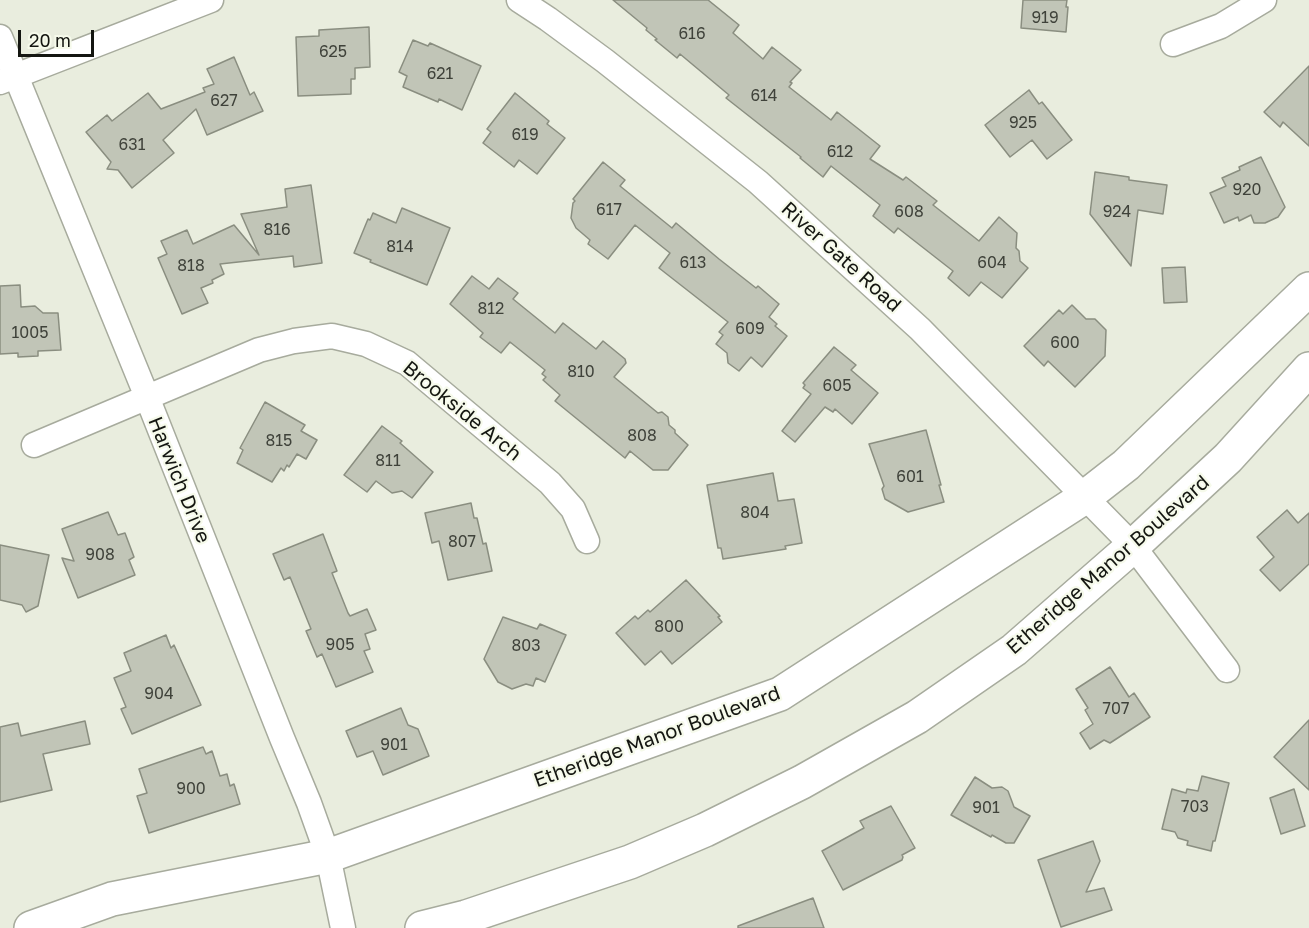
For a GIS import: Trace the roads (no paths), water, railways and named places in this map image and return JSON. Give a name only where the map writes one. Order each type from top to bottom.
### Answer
[{"type":"main road","name":"Etheridge Manor Boulevard","points":[[31,928],[112,899],[328,856],[780,694],[1085,496],[1126,465],[1309,289]]},
{"type":"main road","name":"Etheridge Manor Boulevard","points":[[422,928],[466,917],[630,862],[705,830],[802,782],[918,717],[1014,650],[1133,546],[1228,458],[1309,369]]},
{"type":"street","points":[[8,79],[211,0]]},
{"type":"street","name":"River Gate Road","points":[[519,0],[605,62],[758,182],[920,329],[1133,546],[1227,670]]},
{"type":"street","points":[[1173,44],[1221,26],[1264,0]]},
{"type":"street","name":"Harwich Drive","points":[[0,37],[8,79],[147,397],[309,802],[328,856],[343,928]]},
{"type":"street","name":"Brookside Arch","points":[[34,445],[258,350],[294,341],[332,336],[366,344],[407,363],[550,483],[573,509],[587,541]]}]
